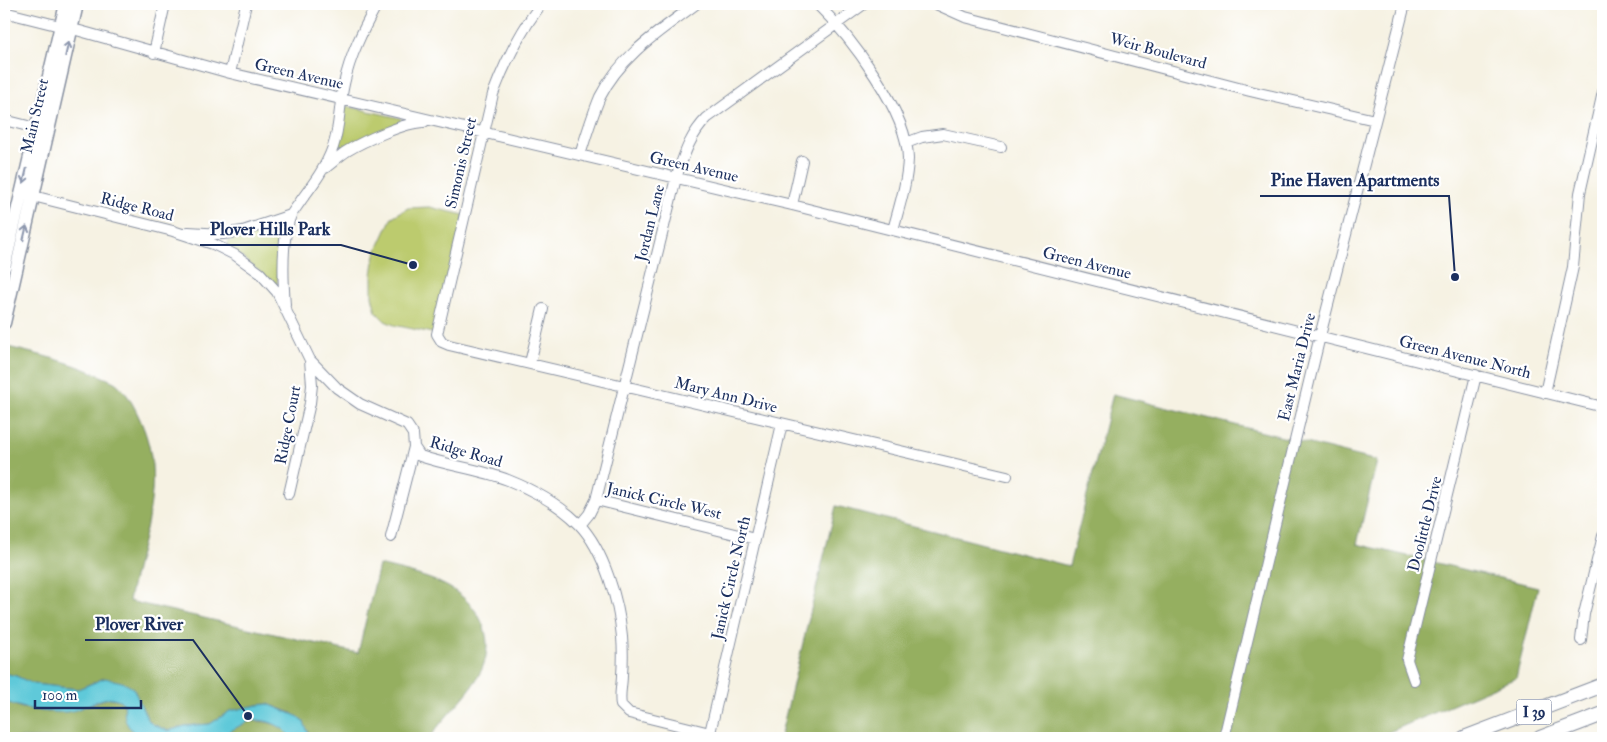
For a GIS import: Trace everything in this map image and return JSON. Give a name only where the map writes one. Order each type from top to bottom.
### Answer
[{"type":"highway","name":"I 39","points":[[1464,738],[1603,685]]},
{"type":"highway","name":"I 39","points":[[1540,738],[1603,714]]},
{"type":"main road","name":"Main Street","points":[[4,323],[33,196],[66,28],[66,4]]},
{"type":"main road","name":"Main Street","points":[[4,267],[36,128],[66,28],[77,4]]},
{"type":"street","points":[[154,53],[166,4]]},
{"type":"street","points":[[230,73],[246,4]]},
{"type":"street","points":[[286,311],[282,271],[291,215],[322,170],[333,146],[351,57],[377,4]]},
{"type":"street","name":"Simonis Street","points":[[439,339],[437,334],[493,94],[502,71],[528,22],[541,4]]},
{"type":"street","points":[[580,156],[593,114],[601,96],[618,68],[641,45],[696,4]]},
{"type":"street","points":[[817,4],[836,24],[885,93],[901,125],[908,158],[905,183],[893,230]]},
{"type":"street","name":"Jordan Lane","points":[[580,525],[590,514],[596,500],[676,178],[688,143],[700,124],[864,4]]},
{"type":"street","name":"Weir Boulevard","points":[[936,4],[974,19],[1250,91],[1375,120]]},
{"type":"street","name":"East Maria Drive","points":[[1224,738],[1320,336],[1405,4]]},
{"type":"street","name":"Green Avenue","points":[[4,12],[230,73],[792,205],[1320,336]]},
{"type":"street","points":[[1545,393],[1571,279],[1580,193],[1603,92]]},
{"type":"street","points":[[4,120],[36,128]]},
{"type":"street","points":[[322,170],[358,145],[403,126],[420,122],[433,122]]},
{"type":"street","points":[[906,143],[922,137],[943,134],[1001,147]]},
{"type":"street","points":[[792,205],[802,161]]},
{"type":"street","name":"Ridge Road","points":[[33,196],[173,231],[213,244],[235,255],[260,273],[277,292],[310,360],[337,388],[360,404],[407,425],[413,434],[414,447],[420,456],[508,480],[551,502],[580,525],[594,546],[609,576],[618,606],[623,658],[621,705],[629,712],[709,736]]},
{"type":"street","points":[[173,231],[230,233],[243,231],[291,215]]},
{"type":"street","points":[[530,363],[543,310]]},
{"type":"street","name":"Green Avenue North","points":[[1320,336],[1603,407]]},
{"type":"street","name":"Mary Ann Drive","points":[[439,339],[449,345],[1007,476]]},
{"type":"street","name":"Ridge Court","points":[[289,494],[310,403],[312,385],[310,360]]},
{"type":"street","name":"Doolittle Drive","points":[[1414,680],[1407,660],[1476,375]]},
{"type":"street","name":"Janick Circle North","points":[[709,736],[782,424]]},
{"type":"street","points":[[391,537],[414,447]]},
{"type":"street","name":"Janick Circle West","points":[[596,500],[755,539]]},
{"type":"street","points":[[1581,640],[1584,614],[1603,536]]},
{"type":"green space","points":[[346,106],[400,118],[402,121],[336,154]]},
{"type":"green space","points":[[429,207],[464,215],[437,334],[394,325],[385,321],[376,312],[372,296],[375,254],[392,217],[408,208]]},
{"type":"green space","points":[[284,222],[276,285],[228,246],[228,242]]},
{"type":"green space","points":[[4,346],[64,362],[112,381],[123,390],[136,411],[147,439],[152,463],[152,486],[146,531],[129,601],[358,653],[379,565],[431,579],[462,597],[480,618],[485,630],[487,643],[486,657],[481,671],[470,689],[430,738],[310,738],[310,734],[292,713],[268,704],[230,711],[210,724],[185,726],[168,731],[152,724],[148,720],[134,690],[104,678],[78,689],[33,684],[4,673]]},
{"type":"green space","points":[[1113,394],[1377,461],[1357,544],[1538,587],[1516,678],[1375,738],[780,738],[836,506],[1069,566]]},
{"type":"green space","points":[[107,698],[117,699],[122,702],[141,738],[4,738],[4,701],[22,708],[48,712],[87,706]]},
{"type":"green space","points":[[250,721],[267,722],[279,726],[284,729],[290,738],[213,738],[219,733]]},
{"type":"water","points":[[4,673],[33,684],[78,689],[105,678],[122,682],[133,688],[148,720],[152,724],[168,731],[185,726],[210,724],[230,711],[268,704],[299,717],[304,722],[310,738],[290,738],[279,726],[267,721],[255,720],[225,734],[219,732],[213,738],[141,738],[127,724],[124,710],[125,705],[119,700],[112,698],[96,701],[66,712],[34,710],[4,701]]},
{"type":"place","name":"Plover Hills Park","points":[[413,265]]},
{"type":"place","name":"Pine Haven Apartments","points":[[1455,277]]},
{"type":"place","name":"Plover River","points":[[248,716]]}]
